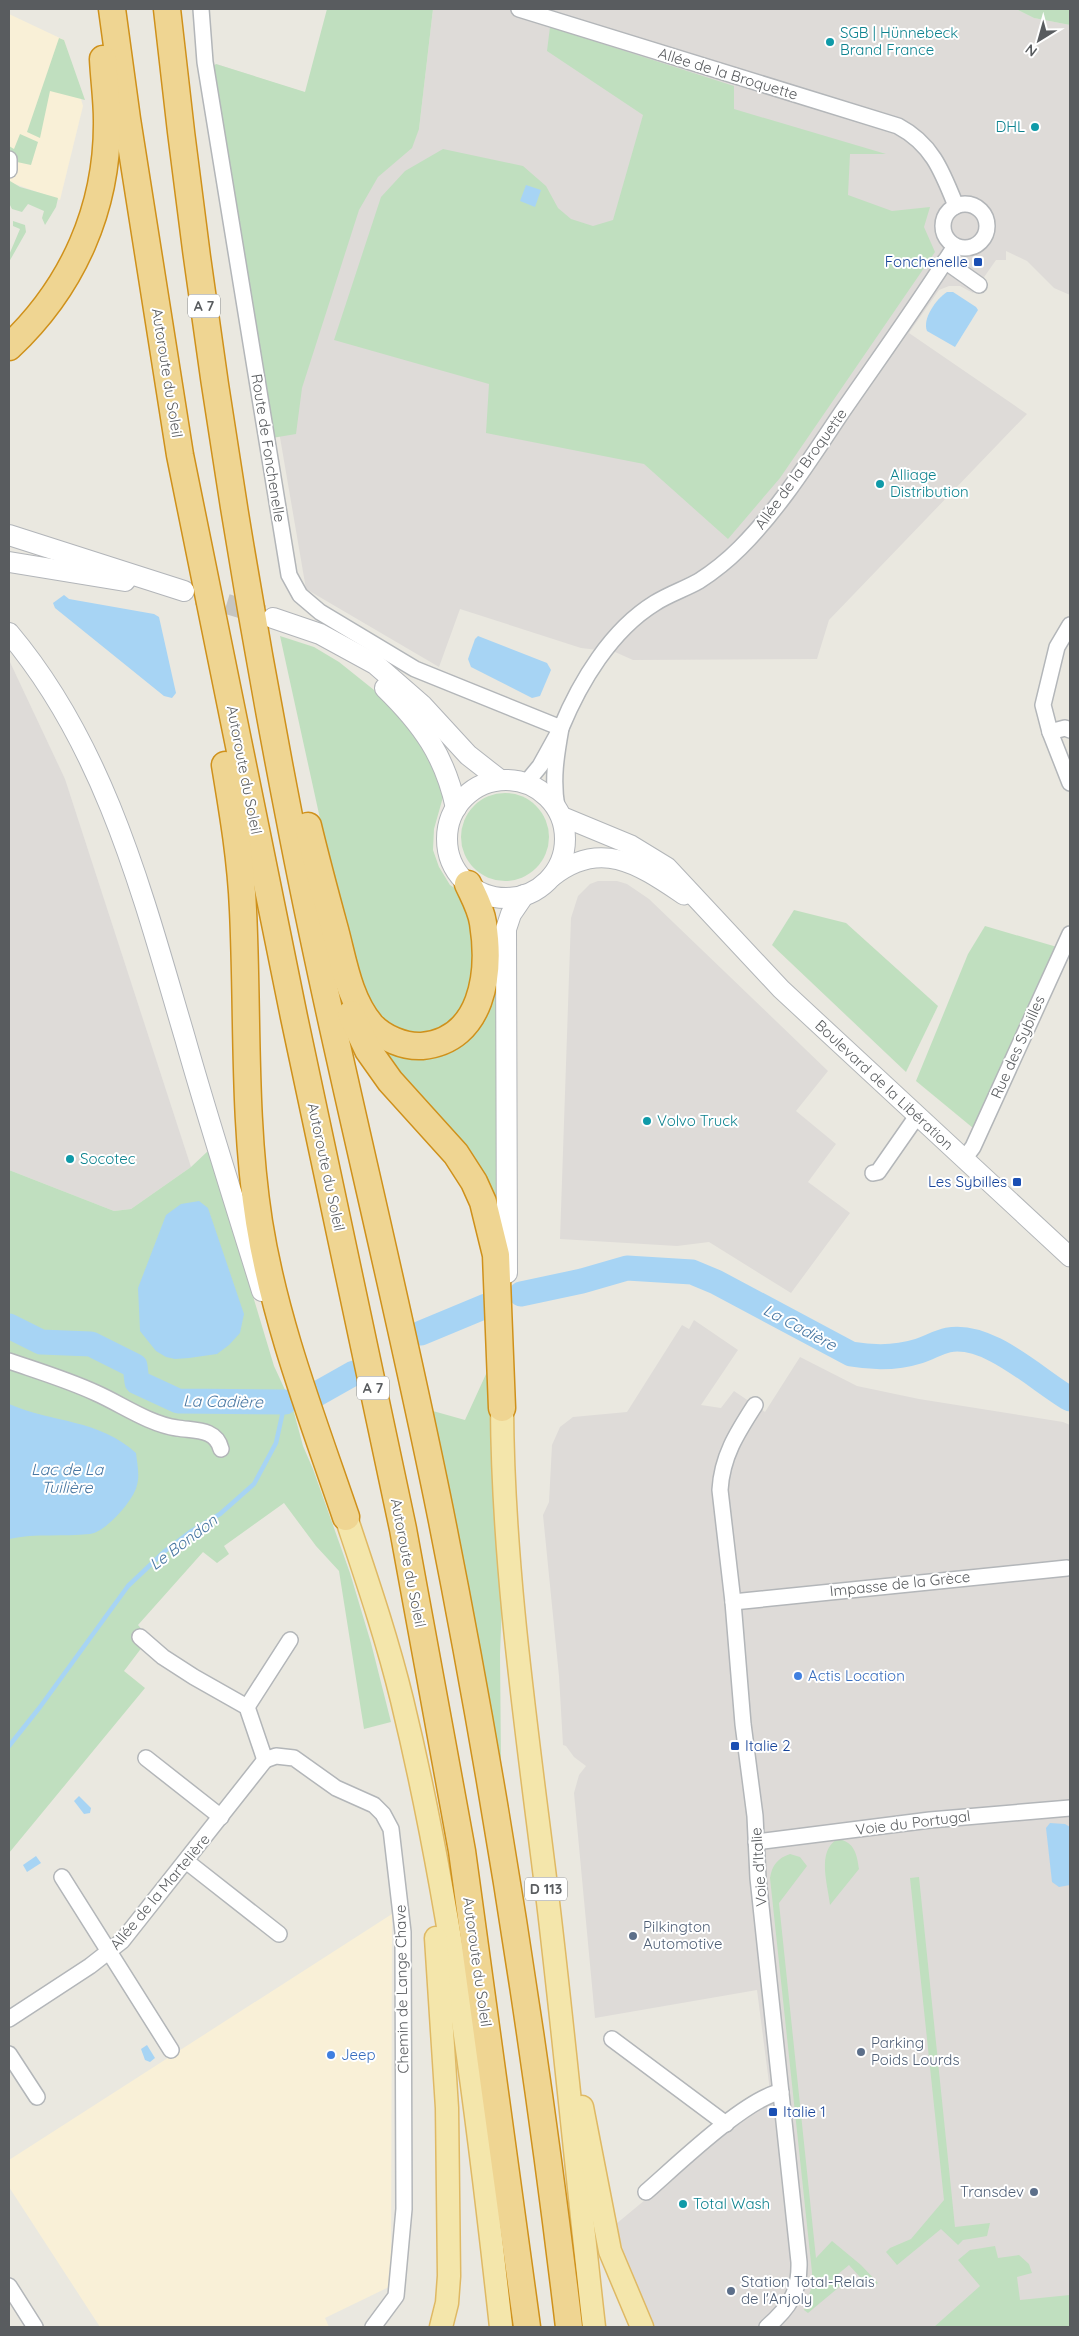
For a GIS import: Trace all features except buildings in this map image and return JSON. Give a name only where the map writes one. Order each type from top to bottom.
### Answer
[{"type":"highway","points":[[9,347],[31,326],[59,290],[77,258],[95,214],[104,176],[107,120],[99,9]]},
{"type":"highway","name":"Autoroute du Soleil","points":[[112,9],[127,119],[180,455],[292,1007],[406,1549],[462,1851],[527,2327]]},
{"type":"highway","name":"A 7","points":[[167,9],[202,295],[250,603],[292,834],[442,1521],[508,1891],[556,2219],[569,2327]]},
{"type":"highway","points":[[180,455],[193,574],[241,871],[247,1101],[259,1221],[274,1297],[303,1403],[346,1517]]},
{"type":"highway","points":[[250,603],[355,997],[370,1023],[379,1032],[395,1041],[415,1046],[448,1040],[462,1030],[474,1013],[480,997],[484,972],[484,942],[480,909],[468,884]]},
{"type":"highway","points":[[303,807],[337,968],[357,1028],[368,1050],[390,1081],[456,1154],[484,1202],[496,1255],[502,1408]]},
{"type":"main road","points":[[9,562],[184,591],[13,540]]},
{"type":"main road","points":[[273,618],[338,643],[375,664],[422,705],[468,755],[500,780]]},
{"type":"main road","points":[[292,625],[368,673],[412,717],[441,758],[451,785],[456,808]]},
{"type":"main road","points":[[9,632],[58,699],[86,750],[112,807],[161,955],[270,1317],[303,1403]]},
{"type":"main road","points":[[500,780],[526,783],[543,793],[559,812],[565,832],[565,848],[560,863],[552,877],[539,888],[524,895],[509,898],[494,897],[468,884],[457,871],[450,856],[448,831],[456,808],[468,794],[483,784],[500,780]]},
{"type":"main road","name":"D 113","points":[[524,895],[512,914],[506,929],[508,1218],[502,1408],[504,1505],[521,1688],[548,1904],[594,2327]]},
{"type":"main road","points":[[346,1517],[373,1596],[401,1698],[444,1899],[488,2204],[501,2327]]},
{"type":"main road","points":[[416,1761],[438,1952],[447,2108],[449,2276],[447,2303],[441,2327]]},
{"type":"main road","points":[[548,1904],[590,2150],[610,2251],[642,2327]]},
{"type":"street","name":"Route de Fonchenelle","points":[[201,9],[204,62],[289,575],[300,595],[320,612],[415,669],[560,728]]},
{"type":"street","name":"Allée de la Broquette","points":[[519,9],[898,126],[914,134],[932,155],[956,206]]},
{"type":"street","points":[[9,159],[9,170]]},
{"type":"street","points":[[972,205],[978,208],[987,221],[985,236],[975,246],[969,248],[955,246],[945,236],[943,223],[950,210],[956,206],[972,205]]},
{"type":"street","name":"Allée de la Broquette","points":[[526,783],[540,766],[573,702],[598,660],[631,621],[654,603],[699,580],[720,565],[740,548],[761,524],[794,482],[955,246]]},
{"type":"street","points":[[945,262],[979,285]]},
{"type":"street","points":[[1070,625],[1057,646],[1043,696],[1043,705],[1050,732],[1070,783]]},
{"type":"street","points":[[559,812],[553,786],[554,765],[560,728]]},
{"type":"street","points":[[1050,732],[1064,728],[1070,730]]},
{"type":"street","name":"Boulevard de la Libération","points":[[559,812],[581,826],[631,845],[653,858],[678,878],[781,989],[1070,1257]]},
{"type":"street","name":"Boulevard de la Libération","points":[[552,877],[566,866],[591,857],[614,858],[652,875],[704,908]]},
{"type":"street","name":"Rue des Sybilles","points":[[964,1159],[973,1147],[1070,934]]},
{"type":"street","points":[[873,1173],[878,1172],[917,1116]]},
{"type":"street","points":[[9,1361],[94,1392],[154,1421],[175,1428],[209,1433],[216,1438],[221,1449]]},
{"type":"street","name":"Voie d'Italie","points":[[755,1405],[728,1448],[721,1475],[720,1505],[733,1602],[743,1724],[799,2276],[798,2287],[789,2306],[767,2327]]},
{"type":"street","name":"Impasse de la Grèce","points":[[733,1602],[1067,1568]]},
{"type":"street","points":[[140,1637],[163,1657],[247,1707],[265,1760]]},
{"type":"street","points":[[247,1707],[290,1640]]},
{"type":"street","name":"Chemin de Lange Chave","points":[[265,1760],[276,1756],[294,1758],[336,1788],[374,1805],[383,1814],[391,1829],[403,1932],[404,2209],[396,2296],[374,2327]]},
{"type":"street","points":[[146,1758],[221,1817]]},
{"type":"street","name":"Allée de la Martelière","points":[[9,2018],[110,1952],[122,1941],[265,1760]]},
{"type":"street","name":"Voie du Portugal","points":[[756,1842],[930,1820],[1070,1808]]},
{"type":"street","points":[[186,1861],[279,1934]]},
{"type":"street","points":[[62,1877],[170,2050]]},
{"type":"street","points":[[612,2039],[726,2124]]},
{"type":"street","points":[[9,2054],[37,2097]]},
{"type":"street","points":[[646,2192],[726,2124],[766,2096],[781,2092]]},
{"type":"street","points":[[9,2286],[35,2327]]},
{"type":"shaded area","points":[[433,9],[1016,9],[1034,18],[1070,25],[1070,295],[1054,288],[1027,261],[1006,251],[1006,260],[996,260],[973,293],[960,286],[949,286],[939,290],[909,333],[1027,414],[829,620],[817,659],[633,660],[615,652],[581,648],[460,609],[439,667],[306,589],[216,64],[419,129]]},
{"type":"shaded area","points":[[9,14],[64,40],[83,106],[60,200],[9,182]]},
{"type":"shaded area","points":[[9,660],[65,779],[191,1167],[131,1209],[114,1211],[9,1170]]},
{"type":"shaded area","points":[[598,881],[617,881],[627,884],[649,899],[828,1071],[796,1111],[836,1144],[808,1182],[850,1213],[791,1293],[709,1242],[677,1246],[560,1239],[571,918],[578,896],[590,884]]},
{"type":"shaded area","points":[[694,1320],[738,1350],[701,1405],[721,1408],[734,1391],[765,1412],[800,1357],[857,1386],[919,1399],[1063,1422],[1070,1425],[1070,2327],[652,2327],[634,2293],[616,2224],[757,2107],[770,2103],[769,2083],[757,1990],[595,2018],[574,1793],[579,1775],[586,1766],[563,1745],[559,1676],[543,1515],[549,1502],[552,1445],[560,1427],[573,1417],[627,1412],[682,1325],[689,1329]]},
{"type":"shaded area","points":[[392,1914],[391,2286],[325,2318],[329,2327],[100,2327],[9,2187],[9,2160]]},
{"type":"green space","points":[[327,9],[433,9],[419,129],[412,148],[378,177],[359,210],[302,388],[296,434],[272,438],[211,68],[216,64],[305,92]]},
{"type":"green space","points":[[1016,9],[1070,9],[1070,25],[1034,18]]},
{"type":"green space","points":[[550,27],[734,86],[734,109],[886,154],[850,154],[848,195],[892,211],[930,207],[924,227],[935,252],[780,478],[728,539],[644,464],[486,433],[489,384],[334,340],[381,197],[405,171],[443,149],[523,166],[546,186],[558,208],[571,219],[593,226],[613,220],[643,115],[547,51]]},
{"type":"green space","points":[[59,38],[64,40],[85,100],[50,91],[40,138],[27,132]]},
{"type":"green space","points":[[20,134],[38,142],[31,165],[17,162],[9,149],[9,146],[14,149]]},
{"type":"green space","points":[[10,181],[20,187],[58,198],[56,207],[45,225],[42,218],[44,211],[28,204],[22,212],[12,209],[9,203]]},
{"type":"green space","points":[[13,221],[25,225],[26,232],[9,262],[9,255],[20,229],[13,226]]},
{"type":"green space","points":[[280,636],[314,647],[339,662],[374,690],[397,713],[419,741],[443,778],[443,797],[434,829],[433,850],[439,867],[450,885],[462,893],[473,928],[472,990],[459,1015],[442,1030],[419,1034],[397,1030],[383,1024],[364,997],[349,951]]},
{"type":"green space","points":[[505,793],[522,796],[530,800],[542,812],[546,820],[549,837],[546,854],[542,862],[530,874],[522,878],[505,881],[488,878],[480,874],[468,862],[464,854],[461,837],[464,820],[468,812],[480,800],[488,796]]},
{"type":"green space","points":[[794,910],[846,923],[938,1006],[906,1072],[772,945]]},
{"type":"green space","points":[[985,926],[1057,947],[973,1128],[916,1081],[968,954]]},
{"type":"green space","points":[[501,990],[500,1208],[371,1035],[400,1054]]},
{"type":"green space","points":[[209,1150],[274,1366],[292,1405],[303,1446],[350,1573],[371,1643],[391,1722],[364,1729],[339,1571],[316,1546],[284,1503],[224,1546],[229,1554],[217,1563],[203,1552],[138,1625],[149,1638],[124,1671],[145,1688],[9,1853],[9,1170],[114,1211],[131,1209],[191,1167]]},
{"type":"green space","points":[[492,1361],[502,1604],[500,1654],[501,1761],[433,1411],[465,1420]]},
{"type":"green space","points":[[838,1839],[852,1846],[859,1869],[830,1905],[825,1859],[831,1844]]},
{"type":"green space","points":[[790,1854],[800,1857],[807,1866],[779,1903],[816,2258],[832,2241],[861,2265],[878,2283],[871,2289],[849,2265],[837,2275],[844,2283],[808,2313],[804,2310],[812,2286],[812,2272],[770,1878],[776,1863]]},
{"type":"green space","points":[[919,1877],[955,2227],[990,2223],[987,2236],[963,2240],[958,2245],[941,2229],[897,2265],[886,2252],[890,2248],[911,2239],[944,2200],[910,1878]]},
{"type":"green space","points":[[995,2246],[998,2258],[1019,2255],[1029,2264],[1032,2273],[1017,2277],[1020,2300],[1070,2295],[1070,2327],[934,2327],[980,2286],[958,2260],[970,2250]]},
{"type":"water","points":[[526,185],[541,190],[535,207],[520,201]]},
{"type":"water","points":[[947,292],[953,292],[978,310],[955,347],[927,331],[926,326],[931,310]]},
{"type":"water","points":[[64,595],[69,599],[154,614],[159,617],[176,693],[172,698],[164,696],[55,608],[53,603]]},
{"type":"water","points":[[478,636],[547,663],[551,670],[540,696],[532,698],[471,667],[468,659],[475,639]]},
{"type":"water","points":[[199,1201],[208,1208],[244,1314],[240,1333],[217,1354],[175,1359],[166,1357],[156,1351],[140,1331],[138,1288],[166,1215],[181,1204]]},
{"type":"water","name":"Lac de La Tuilière","points":[[9,1404],[107,1434],[122,1442],[136,1453],[138,1477],[135,1491],[125,1507],[104,1528],[90,1534],[29,1536],[9,1539]]},
{"type":"water","points":[[79,1796],[91,1808],[90,1813],[84,1814],[74,1801]]},
{"type":"water","points":[[1050,1823],[1065,1824],[1070,1827],[1070,1885],[1059,1887],[1052,1882],[1046,1828]]},
{"type":"water","points":[[36,1856],[41,1863],[27,1872],[23,1865]]},
{"type":"water","points":[[147,2045],[155,2058],[150,2062],[145,2060],[141,2049]]},
{"type":"waterway","name":"La Cadière","points":[[521,1294],[582,1281],[627,1268],[692,1272],[716,1282],[851,1354],[877,1357],[894,1356],[919,1351],[948,1340],[964,1339],[980,1343],[1012,1359],[1070,1399]]},
{"type":"waterway","name":"La Cadière","points":[[421,1333],[486,1306]]},
{"type":"waterway","name":"La Cadière","points":[[9,1326],[41,1342],[91,1344],[135,1366],[137,1382],[178,1401],[285,1402]]},
{"type":"waterway","name":"La Cadière","points":[[315,1395],[354,1373]]},
{"type":"waterway","name":"Le Bondon","points":[[9,1746],[40,1707],[128,1586],[165,1551],[190,1532],[220,1514],[254,1484],[276,1443],[285,1402]]},
{"type":"tunnel","points":[[198,595],[263,615]]},
{"type":"place","name":"SGB | Hünnebeck Brand France","points":[[830,42]]},
{"type":"place","name":"DHL","points":[[1035,127]]},
{"type":"place","name":"Fonchenelle","points":[[978,262]]},
{"type":"place","name":"Alliage Distribution","points":[[880,484]]},
{"type":"place","name":"Volvo Truck","points":[[647,1121]]},
{"type":"place","name":"Socotec","points":[[70,1159]]},
{"type":"place","name":"Les Sybilles","points":[[1017,1182]]},
{"type":"place","name":"Actis Location","points":[[798,1676]]},
{"type":"place","name":"Italie 2","points":[[735,1746]]},
{"type":"place","name":"Pilkington Automotive","points":[[633,1936]]},
{"type":"place","name":"Parking Poids Lourds","points":[[861,2052]]},
{"type":"place","name":"Jeep","points":[[331,2055]]},
{"type":"place","name":"Italie 1","points":[[773,2112]]},
{"type":"place","name":"Transdev","points":[[1034,2192]]},
{"type":"place","name":"Total Wash","points":[[683,2204]]},
{"type":"place","name":"Station Total-Relais de l'Anjoly","points":[[731,2291]]}]
